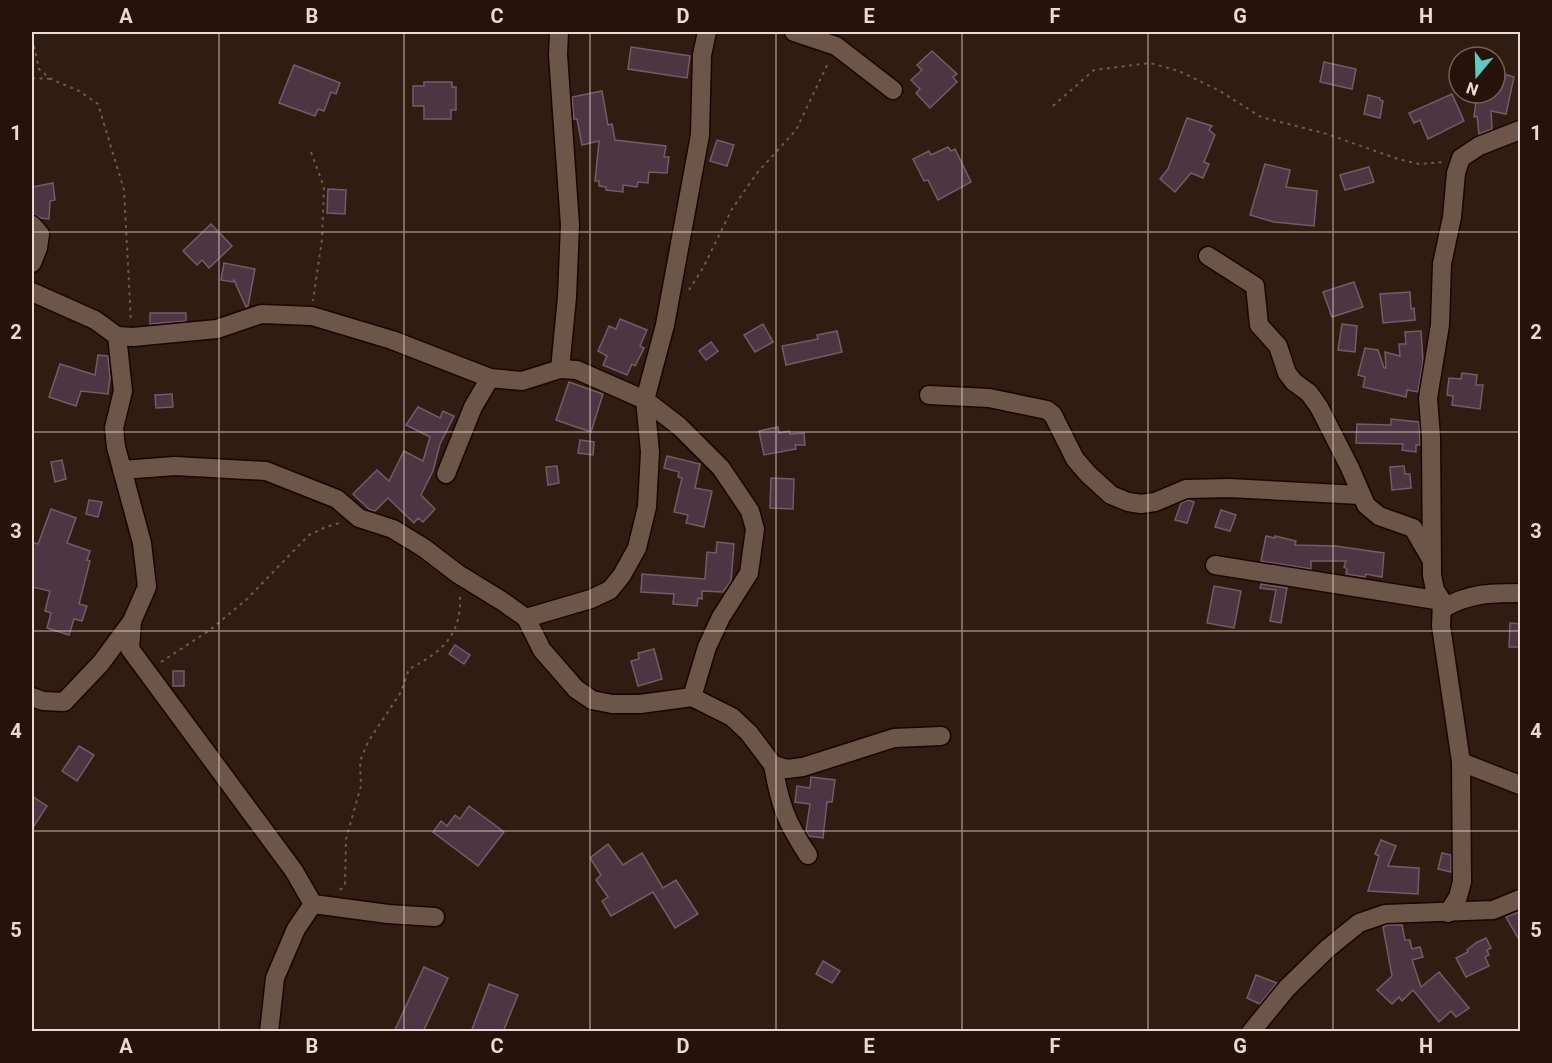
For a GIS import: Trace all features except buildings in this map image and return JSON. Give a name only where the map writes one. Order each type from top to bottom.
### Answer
[{"type":"street","points":[[559,32],[558,55],[570,225],[567,297],[560,369]]},
{"type":"street","points":[[526,618],[591,599],[610,590],[622,575],[637,548],[647,507],[650,452],[645,400],[665,325],[700,135],[702,55],[707,32]]},
{"type":"street","points":[[794,32],[839,39],[893,90]]},
{"type":"street","points":[[1448,913],[1458,897],[1462,882],[1461,762],[1441,626],[1442,605],[1435,590],[1432,562],[1431,437],[1428,398],[1440,325],[1442,264],[1452,217],[1456,174],[1461,158],[1479,146],[1521,130]]},
{"type":"street","points":[[32,225],[40,234],[38,249],[32,262]]},
{"type":"street","points":[[1208,256],[1255,286],[1259,325],[1278,346],[1287,373],[1294,382],[1309,393],[1319,407],[1366,505],[1379,516],[1413,528],[1432,562]]},
{"type":"street","points":[[32,292],[125,336],[217,329],[261,314],[312,316],[392,340],[490,378],[522,381],[560,369],[577,370],[645,400],[679,426],[721,468],[750,511],[755,529],[749,573],[721,617],[707,647],[692,697]]},
{"type":"street","points":[[32,697],[43,701],[64,702],[101,663],[132,621],[147,587],[141,543],[116,447],[114,428],[123,391],[125,336]]},
{"type":"street","points":[[446,474],[473,406],[490,378]]},
{"type":"street","points":[[929,396],[989,398],[1047,410],[1053,416],[1075,459],[1088,474],[1111,495],[1128,502],[1141,504],[1155,502],[1186,489],[1229,488],[1360,495]]},
{"type":"street","points":[[123,471],[175,466],[266,471],[337,499],[359,518],[393,529],[424,548],[458,574],[526,618],[543,650],[576,689],[592,700],[612,704],[640,704],[692,697],[732,717],[773,765],[779,800],[791,831],[808,855]]},
{"type":"street","points":[[1215,565],[1442,605],[1483,593],[1521,593]]},
{"type":"street","points":[[132,621],[130,649],[294,871],[313,904]]},
{"type":"street","points":[[773,765],[788,769],[803,767],[894,738],[941,736]]},
{"type":"street","points":[[1461,762],[1521,786]]},
{"type":"street","points":[[1251,1032],[1287,988],[1327,949],[1359,923],[1385,914],[1493,910],[1521,899]]},
{"type":"street","points":[[313,904],[388,914],[435,917]]},
{"type":"street","points":[[269,1032],[275,978],[296,929],[313,904]]},
{"type":"path","points":[[684,296],[703,268],[732,209],[757,173],[796,130],[839,39]]},
{"type":"path","points":[[34,46],[39,69],[51,79],[98,104],[124,190],[125,336]]},
{"type":"path","points":[[1053,106],[1094,70],[1150,63],[1179,71],[1220,91],[1261,117],[1327,134],[1398,159],[1419,164],[1461,158]]},
{"type":"path","points":[[32,78],[51,79]]},
{"type":"path","points":[[311,152],[324,187],[322,239],[312,316]]},
{"type":"path","points":[[143,667],[164,662],[210,630],[247,599],[309,535],[326,527],[359,518]]},
{"type":"path","points":[[339,891],[345,885],[346,839],[361,786],[360,761],[368,742],[401,692],[409,669],[428,660],[450,641],[456,627],[460,601],[458,574]]}]
